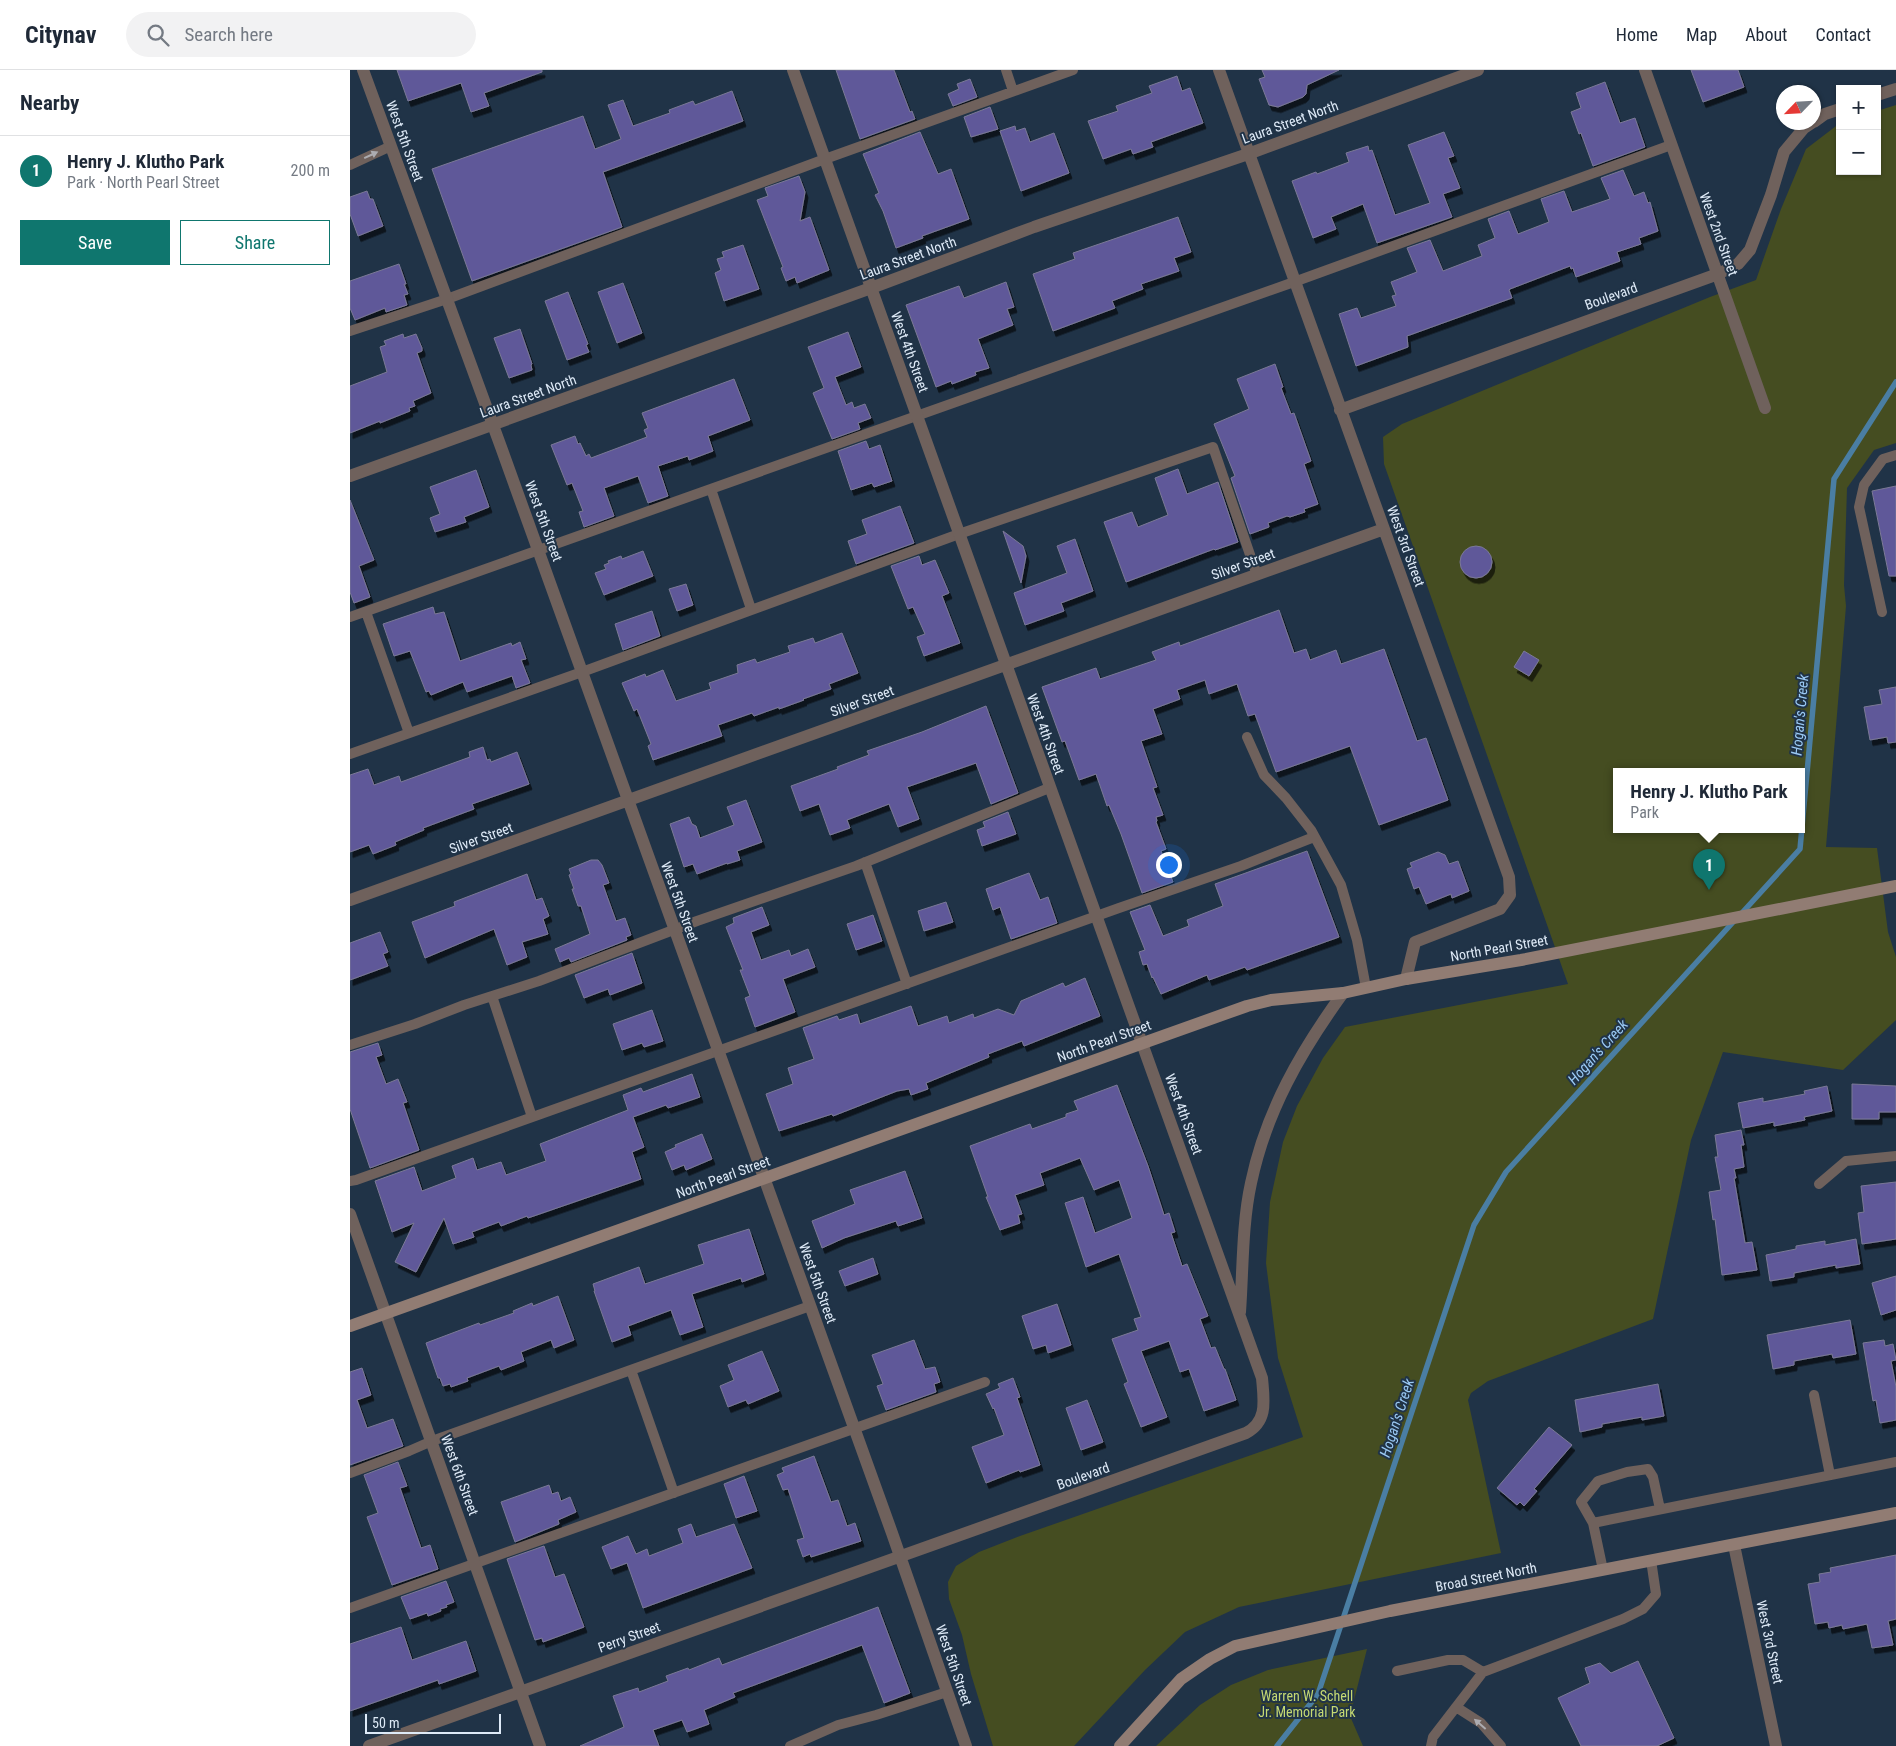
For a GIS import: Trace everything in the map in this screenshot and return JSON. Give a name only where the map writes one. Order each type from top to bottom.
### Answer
[{"type":"street","name":"West 5th Street","points":[[363,70],[493,424],[966,1746]]},
{"type":"street","name":"West 4th Street","points":[[793,70],[1262,1378],[1264,1408]]},
{"type":"street","name":"West 3rd Street","points":[[1219,70],[1509,876],[1510,895],[1500,909],[1416,942],[1406,979]]},
{"type":"street","name":"Laura Street North","points":[[350,476],[1034,228],[1248,154],[1478,70]]},
{"type":"street","name":"West 2nd Street","points":[[1645,70],[1764,408]]},
{"type":"street","points":[[1881,94],[1896,89]]},
{"type":"street","name":"Boulevard","points":[[1821,117],[1836,110]]},
{"type":"street","name":"Boulevard","points":[[1340,410],[1718,274],[1738,264],[1750,250],[1771,195],[1784,152],[1802,130]]},
{"type":"street","name":"Silver Street","points":[[350,900],[628,802],[1384,529]]},
{"type":"street","name":"North Pearl Street","points":[[350,1326],[1255,1004],[1271,1000],[1343,992],[1406,979],[1521,960],[1896,886]]},
{"type":"street","points":[[1240,1317],[1250,1184],[1266,1129],[1292,1071],[1314,1033],[1343,992]]},
{"type":"street","name":"West 6th Street","points":[[350,1214],[522,1691],[540,1746]]},
{"type":"street","name":"Boulevard","points":[[900,1558],[1246,1433],[1256,1428],[1264,1408]]},
{"type":"street","name":"Broad Street North","points":[[1120,1746],[1181,1679],[1210,1659],[1235,1646],[1390,1611],[1896,1513]]},
{"type":"street","name":"West 3rd Street","points":[[1734,1545],[1776,1746]]},
{"type":"street","name":"Perry Street","points":[[369,1746],[900,1558]]},
{"type":"lane","points":[[1006,70],[1013,91]]},
{"type":"lane","points":[[350,331],[447,299],[1073,70]]},
{"type":"lane","points":[[350,618],[1294,282],[1671,145]]},
{"type":"lane","points":[[350,165],[391,146]]},
{"type":"lane","points":[[350,754],[582,672],[959,534],[1213,447],[1257,575]]},
{"type":"lane","points":[[1882,612],[1859,507],[1864,484],[1883,459],[1896,455]]},
{"type":"lane","points":[[712,489],[751,609]]},
{"type":"lane","points":[[366,612],[409,733]]},
{"type":"lane","points":[[1247,737],[1264,775],[1286,798],[1314,837],[1341,885],[1357,940],[1366,988]]},
{"type":"lane","points":[[350,1045],[539,981],[674,929],[865,862],[1049,788]]},
{"type":"lane","points":[[350,1180],[356,1180],[1241,866],[1314,837]]},
{"type":"lane","points":[[865,862],[906,984]]},
{"type":"lane","points":[[492,996],[532,1117]]},
{"type":"lane","points":[[1819,1184],[1846,1161],[1896,1156]]},
{"type":"lane","points":[[350,1473],[408,1452],[432,1441],[810,1306]]},
{"type":"lane","points":[[631,1370],[674,1493]]},
{"type":"lane","points":[[350,1608],[985,1382]]},
{"type":"lane","points":[[1814,1395],[1830,1475]]},
{"type":"lane","points":[[1593,1523],[1896,1462]]},
{"type":"lane","points":[[1603,1570],[1593,1523],[1581,1502],[1598,1481],[1627,1472],[1648,1469],[1653,1477],[1660,1509]]},
{"type":"lane","points":[[1431,1746],[1433,1736],[1483,1672],[1618,1621],[1643,1609],[1656,1594],[1651,1560]]},
{"type":"lane","points":[[1397,1671],[1448,1660],[1463,1660],[1483,1672]]},
{"type":"lane","points":[[790,1746],[838,1725],[947,1692]]},
{"type":"lane","points":[[1456,1707],[1481,1723],[1501,1746]]},
{"type":"green space","points":[[1896,105],[1896,443],[1874,450],[1847,488],[1844,585],[1846,606],[1826,847],[1877,848],[1888,932],[1896,957],[1896,1020],[1843,1070],[1723,1052],[1691,1140],[1653,1319],[1488,1381],[1471,1393],[1468,1400],[1501,1553],[1239,1607],[1185,1632],[1145,1670],[1074,1746],[993,1746],[971,1674],[962,1635],[949,1599],[948,1582],[956,1566],[979,1552],[1020,1536],[1303,1437],[1278,1358],[1266,1263],[1270,1202],[1283,1142],[1297,1106],[1323,1058],[1345,1027],[1568,984],[1384,464],[1383,437],[1402,424],[1710,297],[1756,280],[1781,209],[1806,149],[1836,126],[1836,175],[1881,175],[1881,110]]},
{"type":"green space","name":"Warren W. Schell Jr. Memorial Park","points":[[1367,1649],[1350,1716],[1363,1746],[1156,1746],[1200,1705],[1231,1685],[1268,1670]]},
{"type":"building","points":[[397,70],[542,70],[542,72],[484,93],[489,106],[471,112],[461,83],[408,101]]},
{"type":"building","points":[[836,70],[894,70],[910,112],[912,111],[915,119],[860,139]]},
{"type":"building","points":[[1262,70],[1339,70],[1307,85],[1306,94],[1303,97],[1278,107],[1269,105],[1259,79],[1265,77]]},
{"type":"building","points":[[1691,70],[1738,70],[1744,87],[1703,102]]},
{"type":"building","points":[[1177,76],[1182,91],[1190,88],[1203,123],[1151,142],[1153,147],[1133,154],[1131,149],[1103,159],[1088,121],[1118,111],[1116,106],[1152,93],[1149,86]]},
{"type":"building","points":[[970,79],[977,97],[953,106],[948,94],[959,89],[957,84]]},
{"type":"building","points":[[1605,82],[1620,123],[1635,118],[1645,147],[1593,166],[1571,112],[1581,108],[1576,93]]},
{"type":"building","points":[[732,91],[743,121],[603,172],[622,227],[472,281],[432,169],[583,116],[595,149],[621,139],[608,105],[623,100],[633,126],[670,113],[669,110],[693,101],[695,105]]},
{"type":"building","points":[[990,107],[998,129],[971,137],[964,117]]},
{"type":"building","points":[[1015,126],[1016,131],[1025,128],[1030,142],[1054,133],[1069,173],[1021,191],[1000,131]]},
{"type":"building","points":[[920,132],[938,174],[951,169],[969,219],[922,236],[923,238],[896,248],[883,211],[875,195],[879,193],[863,154]]},
{"type":"building","points":[[1444,132],[1454,156],[1448,158],[1460,188],[1443,194],[1452,217],[1377,243],[1363,204],[1331,217],[1336,229],[1313,238],[1292,181],[1349,162],[1346,153],[1368,146],[1369,151],[1372,150],[1395,215],[1430,203],[1408,145]]},
{"type":"building","points":[[1623,170],[1634,196],[1644,192],[1648,203],[1650,202],[1658,231],[1639,238],[1641,244],[1617,252],[1620,261],[1576,277],[1573,268],[1571,269],[1570,266],[1510,289],[1512,298],[1407,336],[1408,347],[1356,366],[1339,314],[1357,308],[1361,318],[1396,306],[1392,296],[1396,295],[1391,282],[1417,272],[1407,248],[1430,240],[1443,271],[1482,256],[1478,245],[1495,238],[1488,219],[1509,211],[1518,234],[1549,222],[1541,199],[1564,191],[1572,212],[1610,199],[1601,178]]},
{"type":"building","points":[[799,176],[805,192],[800,221],[810,217],[829,270],[797,283],[795,277],[786,281],[781,268],[783,267],[757,200],[768,196],[765,188]]},
{"type":"building","points":[[367,191],[370,199],[373,199],[383,226],[358,236],[350,214],[350,197]]},
{"type":"building","points":[[1178,217],[1191,252],[1174,258],[1179,271],[1141,284],[1143,289],[1112,301],[1115,308],[1053,331],[1033,274],[1075,259],[1073,253]]},
{"type":"building","points":[[743,245],[759,289],[724,301],[715,273],[721,270],[717,259],[724,257],[722,252]]},
{"type":"building","points":[[399,264],[408,294],[404,295],[407,305],[386,312],[385,308],[355,320],[350,308],[350,281]]},
{"type":"building","points":[[1006,282],[1014,307],[1007,309],[1013,325],[978,339],[989,368],[975,372],[976,375],[952,384],[951,381],[936,387],[906,305],[959,286],[964,298]]},
{"type":"building","points":[[623,283],[642,333],[617,343],[598,292]]},
{"type":"building","points":[[568,292],[588,344],[586,345],[589,352],[567,360],[545,301]]},
{"type":"building","points":[[520,329],[532,364],[532,370],[509,378],[494,338]]},
{"type":"building","points":[[848,332],[861,367],[835,377],[846,405],[852,402],[854,408],[865,404],[871,418],[858,423],[860,429],[832,439],[813,393],[824,388],[808,347]]},
{"type":"building","points":[[403,334],[404,338],[416,334],[422,348],[422,351],[417,353],[431,393],[413,401],[415,406],[409,408],[410,411],[350,433],[350,386],[387,372],[380,347],[386,345],[384,341]]},
{"type":"building","points":[[1275,364],[1283,387],[1281,388],[1291,414],[1294,413],[1311,461],[1304,464],[1318,504],[1304,509],[1305,512],[1268,523],[1269,527],[1250,534],[1231,478],[1235,476],[1214,424],[1249,409],[1237,379]]},
{"type":"building","points":[[734,379],[750,420],[708,436],[713,451],[689,460],[688,456],[658,466],[668,496],[648,503],[638,476],[604,488],[614,516],[584,527],[579,512],[583,511],[572,483],[567,485],[551,445],[575,436],[586,456],[589,454],[591,458],[647,437],[644,430],[648,428],[642,413]]},
{"type":"building","points":[[866,441],[869,449],[880,445],[892,481],[874,487],[872,483],[851,490],[838,451]]},
{"type":"building","points":[[1178,469],[1187,494],[1218,482],[1238,542],[1126,582],[1104,522],[1132,512],[1138,527],[1168,515],[1155,478]]},
{"type":"building","points":[[476,470],[489,507],[464,517],[466,522],[435,532],[430,518],[440,514],[430,487]]},
{"type":"building","points":[[1896,486],[1896,576],[1889,576],[1872,491]]},
{"type":"building","points":[[350,500],[374,560],[359,566],[370,597],[354,603],[350,592]]},
{"type":"building","points":[[900,506],[914,543],[856,564],[848,541],[867,534],[862,520]]},
{"type":"building","points":[[1003,531],[1023,546],[1026,556],[1021,583]]},
{"type":"building","points":[[1075,539],[1093,591],[1061,603],[1064,611],[1025,625],[1014,593],[1067,573],[1057,546]]},
{"type":"building","points":[[1476,546],[1488,550],[1492,562],[1488,574],[1476,578],[1464,574],[1460,562],[1464,550]]},
{"type":"building","points":[[643,551],[653,576],[604,595],[595,573],[606,569],[604,565],[609,563],[608,561],[621,556],[622,559]]},
{"type":"building","points":[[919,556],[922,565],[935,560],[949,593],[942,596],[960,643],[924,656],[917,637],[925,634],[913,607],[908,609],[891,566]]},
{"type":"building","points":[[686,584],[693,605],[677,611],[669,589]]},
{"type":"building","points":[[433,607],[435,614],[444,612],[460,661],[511,643],[512,646],[520,642],[526,659],[521,660],[530,683],[516,688],[512,676],[467,692],[463,682],[431,695],[429,691],[426,692],[410,651],[394,656],[383,624]]},
{"type":"building","points":[[1279,610],[1294,653],[1306,649],[1310,660],[1336,650],[1341,664],[1384,649],[1417,741],[1426,738],[1448,800],[1379,825],[1350,746],[1276,772],[1255,714],[1248,716],[1237,684],[1209,694],[1205,680],[1177,690],[1180,699],[1153,709],[1162,734],[1141,741],[1157,787],[1153,788],[1163,815],[1156,817],[1156,822],[1166,849],[1161,851],[1173,882],[1142,893],[1121,834],[1109,805],[1107,806],[1096,774],[1079,780],[1065,741],[1062,742],[1042,687],[1096,668],[1100,679],[1156,660],[1152,652],[1179,642],[1180,646]]},
{"type":"building","points":[[652,611],[660,636],[623,650],[615,624]]},
{"type":"building","points":[[842,633],[858,673],[829,684],[831,689],[804,700],[754,716],[752,713],[718,725],[722,736],[653,760],[648,746],[651,744],[637,709],[634,711],[622,683],[645,674],[646,677],[663,670],[676,701],[711,689],[709,683],[738,673],[737,665],[755,659],[757,663],[790,652],[788,646],[813,638],[815,643]]},
{"type":"building","points":[[1524,651],[1539,660],[1529,676],[1514,667]]},
{"type":"building","points":[[1896,687],[1896,742],[1888,743],[1887,737],[1870,740],[1864,707],[1882,704],[1879,690]]},
{"type":"building","points":[[986,706],[1018,793],[991,804],[976,763],[907,787],[919,819],[898,827],[889,804],[847,820],[850,828],[830,835],[819,804],[800,811],[791,786],[838,769],[837,767],[869,755],[867,751],[922,732]]},
{"type":"building","points":[[483,747],[487,760],[490,759],[491,762],[517,752],[529,784],[472,804],[474,809],[423,828],[424,830],[395,842],[396,845],[373,854],[369,845],[350,852],[350,775],[368,769],[374,785],[399,776],[401,782],[470,757],[469,752]]},
{"type":"building","points":[[746,800],[762,842],[737,851],[740,860],[697,874],[693,864],[684,867],[670,824],[689,817],[692,824],[696,826],[700,838],[734,825],[727,807]]},
{"type":"building","points":[[1008,812],[1016,834],[982,846],[977,830],[985,827],[983,822]]},
{"type":"building","points":[[1307,851],[1339,937],[1247,970],[1245,967],[1209,980],[1207,975],[1161,994],[1147,964],[1143,965],[1139,952],[1145,950],[1130,912],[1150,905],[1163,936],[1189,926],[1187,920],[1223,906],[1215,884]]},
{"type":"building","points":[[1438,852],[1445,855],[1449,864],[1458,861],[1469,891],[1452,898],[1451,894],[1426,904],[1419,887],[1414,889],[1407,869],[1412,867],[1410,863]]},
{"type":"building","points":[[591,860],[598,860],[602,865],[609,883],[603,885],[616,921],[625,918],[631,935],[626,937],[627,940],[571,962],[569,958],[560,962],[555,949],[590,934],[581,906],[578,906],[572,889],[574,889],[569,869]]},
{"type":"building","points":[[1029,873],[1040,900],[1048,897],[1057,923],[1011,939],[1000,907],[993,910],[986,889]]},
{"type":"building","points":[[527,874],[536,900],[542,898],[549,916],[543,919],[548,934],[522,942],[527,957],[507,965],[494,929],[425,958],[412,922],[455,906],[454,902]]},
{"type":"building","points":[[946,902],[953,922],[924,931],[918,911]]},
{"type":"building","points":[[762,907],[769,925],[751,932],[761,960],[789,950],[791,956],[808,949],[815,967],[783,979],[795,1012],[755,1027],[745,998],[750,996],[740,970],[743,970],[726,927],[734,923],[733,918]]},
{"type":"building","points":[[873,915],[882,941],[856,950],[847,924]]},
{"type":"building","points":[[380,932],[388,952],[383,954],[388,966],[350,980],[350,943]]},
{"type":"building","points":[[632,953],[642,983],[610,995],[608,989],[584,998],[575,975]]},
{"type":"building","points":[[1085,978],[1100,1016],[1024,1046],[1022,1041],[988,1054],[989,1057],[926,1083],[928,1089],[911,1095],[909,1089],[897,1091],[833,1116],[832,1114],[779,1131],[766,1094],[793,1084],[788,1068],[814,1059],[803,1028],[837,1016],[839,1020],[857,1014],[860,1024],[911,1006],[918,1026],[947,1016],[949,1023],[973,1014],[974,1018],[998,1009],[1014,1015],[1021,1001],[1063,983],[1065,987]]},
{"type":"building","points":[[652,1010],[663,1041],[644,1047],[642,1043],[622,1050],[613,1024]]},
{"type":"building","points":[[378,1043],[382,1055],[376,1057],[386,1084],[398,1079],[407,1102],[403,1103],[419,1150],[370,1168],[350,1109],[350,1052]]},
{"type":"building","points":[[692,1074],[700,1097],[668,1108],[666,1105],[633,1117],[644,1147],[632,1152],[641,1179],[528,1218],[527,1216],[501,1226],[499,1222],[472,1232],[474,1237],[453,1244],[444,1218],[416,1272],[395,1262],[414,1223],[392,1232],[375,1181],[414,1167],[422,1191],[456,1178],[452,1166],[473,1158],[477,1170],[501,1162],[506,1175],[546,1161],[540,1144],[628,1110],[623,1095],[641,1088],[643,1092]]},
{"type":"building","points":[[1852,1084],[1896,1086],[1896,1112],[1879,1112],[1879,1119],[1852,1119]]},
{"type":"building","points":[[1117,1085],[1148,1166],[1164,1215],[1169,1213],[1175,1232],[1171,1233],[1182,1266],[1187,1264],[1208,1316],[1200,1319],[1211,1348],[1215,1347],[1225,1369],[1236,1400],[1204,1411],[1189,1369],[1180,1372],[1169,1341],[1141,1351],[1167,1417],[1141,1427],[1124,1384],[1128,1382],[1112,1339],[1138,1330],[1134,1319],[1141,1317],[1119,1254],[1086,1267],[1065,1203],[1083,1197],[1095,1233],[1132,1218],[1119,1180],[1094,1190],[1080,1158],[1040,1173],[1044,1185],[1015,1195],[1022,1214],[1018,1215],[1020,1223],[1000,1230],[986,1197],[988,1197],[970,1146],[1030,1124],[1032,1129],[1066,1117],[1066,1114],[1078,1110],[1074,1101]]},
{"type":"building","points":[[1827,1086],[1832,1111],[1804,1117],[1805,1120],[1774,1126],[1774,1122],[1743,1128],[1738,1103],[1763,1098],[1763,1102],[1805,1094],[1804,1091]]},
{"type":"building","points":[[1741,1130],[1744,1145],[1741,1145],[1744,1167],[1734,1169],[1736,1178],[1734,1178],[1745,1243],[1752,1242],[1757,1270],[1722,1275],[1715,1219],[1713,1220],[1709,1192],[1721,1190],[1715,1157],[1718,1157],[1715,1135]]},
{"type":"building","points":[[702,1134],[712,1159],[686,1170],[684,1165],[672,1170],[665,1152],[676,1147],[675,1145]]},
{"type":"building","points":[[905,1171],[922,1218],[898,1226],[896,1221],[844,1238],[822,1248],[812,1221],[855,1204],[850,1190]]},
{"type":"building","points":[[1896,1182],[1896,1239],[1862,1244],[1858,1213],[1864,1212],[1861,1186]]},
{"type":"building","points":[[749,1229],[764,1274],[742,1282],[741,1278],[692,1294],[703,1327],[680,1335],[671,1310],[628,1326],[631,1335],[612,1342],[593,1284],[639,1267],[645,1284],[704,1264],[698,1245]]},
{"type":"building","points":[[1856,1239],[1860,1264],[1836,1268],[1836,1265],[1794,1273],[1794,1277],[1770,1281],[1766,1255],[1796,1249],[1796,1246],[1825,1241],[1825,1245]]},
{"type":"building","points":[[873,1258],[878,1274],[845,1286],[839,1271]]},
{"type":"building","points":[[1896,1276],[1896,1310],[1881,1315],[1872,1283]]},
{"type":"building","points":[[558,1296],[574,1340],[554,1348],[551,1340],[521,1352],[524,1361],[501,1370],[499,1366],[467,1378],[468,1381],[451,1387],[450,1384],[443,1386],[440,1378],[438,1378],[426,1343],[479,1323],[480,1325],[514,1313],[513,1311],[532,1303],[533,1306]]},
{"type":"building","points":[[1057,1304],[1071,1345],[1048,1353],[1046,1345],[1033,1349],[1022,1316]]},
{"type":"building","points":[[1850,1320],[1856,1354],[1833,1358],[1832,1354],[1794,1361],[1794,1365],[1773,1369],[1767,1335]]},
{"type":"building","points":[[914,1340],[925,1369],[935,1367],[940,1382],[934,1384],[936,1392],[886,1410],[877,1386],[883,1384],[872,1355]]},
{"type":"building","points":[[1884,1340],[1885,1346],[1893,1344],[1896,1360],[1891,1361],[1896,1387],[1896,1420],[1880,1423],[1876,1400],[1873,1401],[1863,1343]]},
{"type":"building","points":[[762,1351],[779,1391],[748,1404],[746,1400],[728,1407],[720,1386],[734,1380],[728,1365]]},
{"type":"building","points":[[362,1368],[371,1395],[357,1400],[367,1428],[393,1419],[403,1446],[350,1465],[350,1372]]},
{"type":"building","points":[[1013,1378],[1020,1397],[1017,1398],[1040,1465],[1020,1472],[1019,1470],[986,1483],[972,1447],[1004,1435],[994,1408],[986,1394],[1000,1388],[998,1384]]},
{"type":"building","points":[[1658,1384],[1664,1416],[1642,1420],[1642,1417],[1602,1424],[1602,1427],[1580,1432],[1575,1400]]},
{"type":"building","points":[[1087,1400],[1103,1442],[1081,1450],[1066,1408]]},
{"type":"building","points":[[1549,1427],[1572,1445],[1534,1489],[1537,1491],[1524,1506],[1520,1502],[1517,1505],[1497,1488]]},
{"type":"building","points":[[814,1456],[831,1502],[838,1500],[847,1526],[855,1523],[861,1541],[811,1557],[810,1554],[803,1557],[797,1540],[804,1538],[788,1489],[783,1490],[777,1475],[784,1472],[782,1468]]},
{"type":"building","points":[[398,1462],[407,1486],[400,1488],[421,1548],[430,1545],[438,1569],[392,1585],[367,1517],[378,1513],[364,1475]]},
{"type":"building","points":[[744,1476],[757,1511],[736,1518],[724,1484]]},
{"type":"building","points":[[549,1485],[552,1494],[558,1492],[561,1501],[570,1497],[576,1512],[558,1520],[559,1524],[515,1542],[501,1502]]},
{"type":"building","points":[[691,1524],[696,1537],[734,1524],[752,1568],[643,1608],[627,1563],[611,1569],[602,1547],[628,1536],[636,1554],[647,1549],[649,1556],[683,1543],[678,1529]]},
{"type":"building","points":[[544,1546],[555,1577],[564,1574],[565,1576],[584,1627],[543,1642],[542,1638],[535,1640],[507,1559]]},
{"type":"building","points":[[1896,1555],[1896,1619],[1888,1621],[1893,1645],[1872,1648],[1867,1624],[1843,1629],[1842,1625],[1829,1628],[1828,1622],[1815,1624],[1808,1584],[1820,1582],[1819,1574],[1831,1572],[1830,1568]]},
{"type":"building","points":[[446,1581],[454,1602],[440,1609],[441,1611],[428,1616],[427,1613],[410,1619],[401,1597]]},
{"type":"building","points":[[878,1607],[910,1693],[884,1703],[862,1645],[733,1693],[735,1697],[704,1710],[709,1724],[687,1732],[682,1720],[653,1730],[659,1746],[580,1746],[624,1727],[613,1696],[638,1688],[639,1692],[668,1681],[666,1676],[688,1668],[689,1670],[719,1658],[722,1665]]},
{"type":"building","points":[[401,1627],[412,1660],[466,1641],[476,1671],[439,1684],[438,1680],[350,1711],[350,1644]]},
{"type":"building","points":[[1638,1661],[1674,1738],[1657,1746],[1581,1746],[1558,1698],[1590,1683],[1585,1668],[1600,1663],[1611,1673]]},
{"type":"waterway","name":"Hogan's Creek","points":[[1805,795],[1834,479],[1896,382]]},
{"type":"waterway","name":"Hogan's Creek","points":[[1741,914],[1800,849],[1801,833]]},
{"type":"waterway","name":"Hogan's Creek","points":[[1277,1746],[1318,1694],[1474,1225],[1506,1172],[1735,920]]},
{"type":"place","name":"Henry J. Klutho Park","points":[[1709,890]]}]
